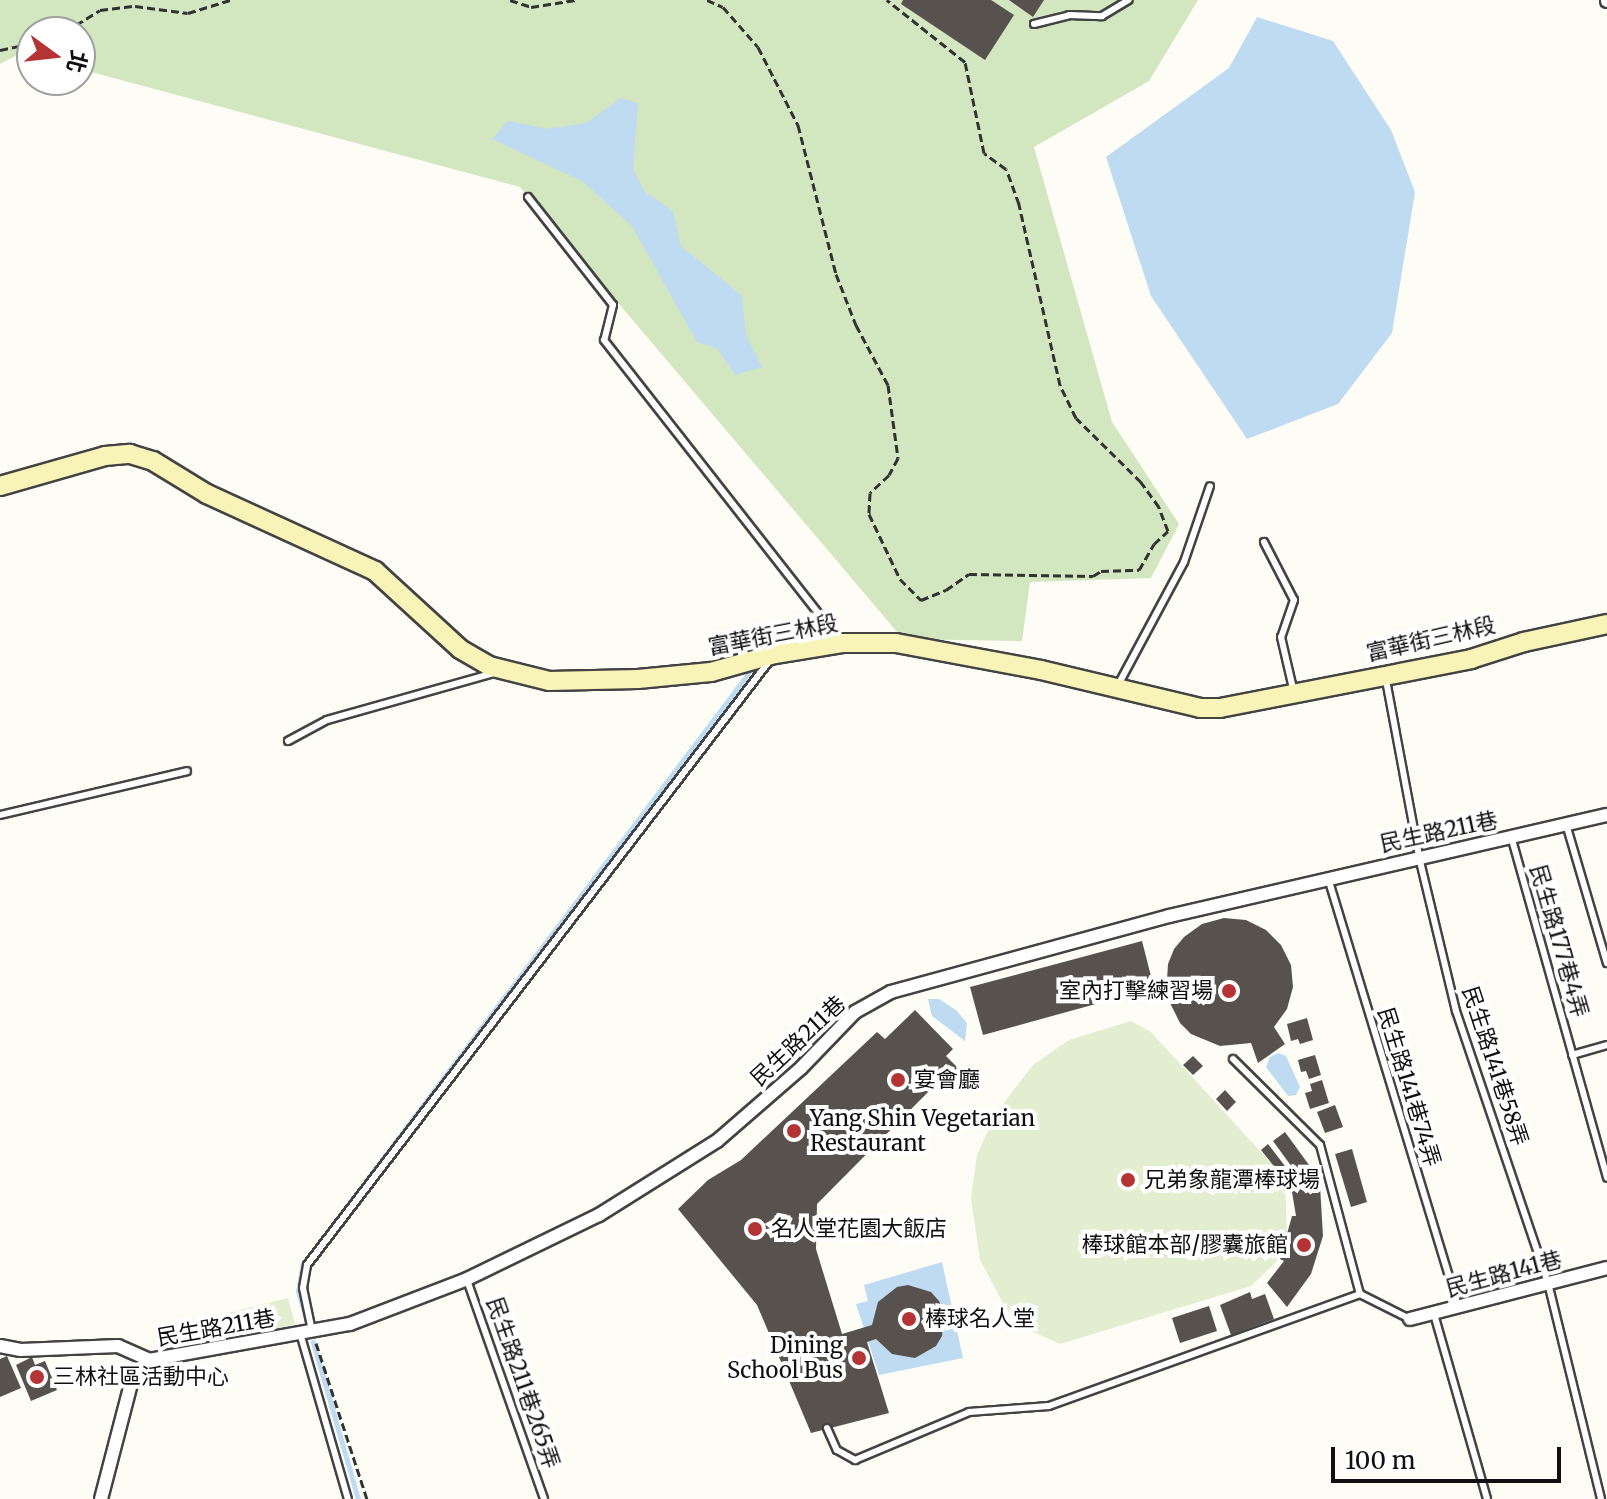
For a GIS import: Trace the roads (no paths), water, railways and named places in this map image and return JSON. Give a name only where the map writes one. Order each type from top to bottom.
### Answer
[{"type":"street","name":"富華街三林段","points":[[0,486],[105,456],[130,454],[153,461],[207,494],[375,571],[460,649],[489,666],[549,681],[638,679],[711,672],[775,654],[842,643],[896,643],[1041,670],[1200,708],[1220,708],[1471,659],[1524,642],[1607,624]]},
{"type":"street","name":"民生路211巷","points":[[149,1360],[350,1324],[467,1279],[599,1215],[717,1141],[801,1068],[855,1012],[891,992],[1328,876],[1607,815]]},
{"type":"street","name":"民生路141巷","points":[[1410,1319],[1607,1268]]},
{"type":"street","points":[[0,1346],[21,1350],[118,1346],[149,1360],[133,1376],[101,1499]]},
{"type":"lane","points":[[1034,24],[1069,15],[1102,16],[1129,0]]},
{"type":"lane","points":[[528,197],[613,305],[604,340],[842,643]]},
{"type":"lane","points":[[1115,690],[1184,562],[1210,486]]},
{"type":"lane","points":[[1264,542],[1294,600],[1281,637],[1294,693]]},
{"type":"lane","points":[[348,1499],[306,1332],[303,1288],[307,1265],[775,654]]},
{"type":"lane","points":[[288,741],[327,720],[505,670]]},
{"type":"lane","name":"民生路141巷58弄","points":[[1385,675],[1419,857],[1456,1011],[1548,1283],[1601,1499]]},
{"type":"lane","points":[[0,815],[187,771]]},
{"type":"lane","points":[[1566,824],[1607,963]]},
{"type":"lane","name":"民生路177巷4弄","points":[[1511,836],[1607,1178]]},
{"type":"lane","name":"民生路141巷74弄","points":[[1328,876],[1458,1307]]},
{"type":"lane","points":[[1572,1055],[1607,1045]]},
{"type":"lane","points":[[1233,1059],[1320,1145],[1360,1294]]},
{"type":"lane","points":[[1595,1137],[1607,1133]]},
{"type":"lane","name":"民生路211巷265弄","points":[[467,1279],[544,1499]]},
{"type":"lane","points":[[827,1428],[837,1450],[855,1460],[969,1412],[1049,1406],[1360,1294],[1410,1319]]},
{"type":"lane","points":[[1434,1313],[1487,1499]]},
{"type":"water","points":[[1257,17],[1333,41],[1391,130],[1415,192],[1392,333],[1338,404],[1247,439],[1151,296],[1106,157],[1229,68]]},
{"type":"water","points":[[621,98],[638,103],[633,169],[645,192],[673,211],[681,246],[742,296],[746,335],[762,367],[735,375],[717,348],[697,342],[632,226],[582,181],[492,139],[508,121],[548,129],[586,123]]},
{"type":"water","points":[[928,999],[939,999],[956,1010],[967,1023],[965,1041],[932,1016]]},
{"type":"water","points":[[1278,1053],[1286,1056],[1300,1087],[1296,1095],[1288,1096],[1266,1067],[1270,1057]]},
{"type":"water","points":[[942,1262],[963,1358],[879,1375],[856,1304],[868,1301],[864,1285]]},
{"type":"waterway","points":[[306,1319],[298,1291],[303,1264],[748,674]]},
{"type":"waterway","points":[[313,1342],[358,1499]]},
{"type":"place","name":"室內打擊練習場","points":[[1229,991]]},
{"type":"place","name":"宴會廳","points":[[898,1080]]},
{"type":"place","name":"Yang Shin Vegetarian Restaurant","points":[[794,1131]]},
{"type":"place","name":"兄弟象龍潭棒球場","points":[[1128,1180]]},
{"type":"place","name":"名人堂花園大飯店","points":[[755,1229]]},
{"type":"place","name":"棒球館本部/膠囊旅館","points":[[1304,1245]]},
{"type":"place","name":"棒球名人堂","points":[[909,1319]]},
{"type":"place","name":"Dining School Bus","points":[[859,1358]]},
{"type":"place","name":"三林社區活動中心","points":[[37,1377]]}]
